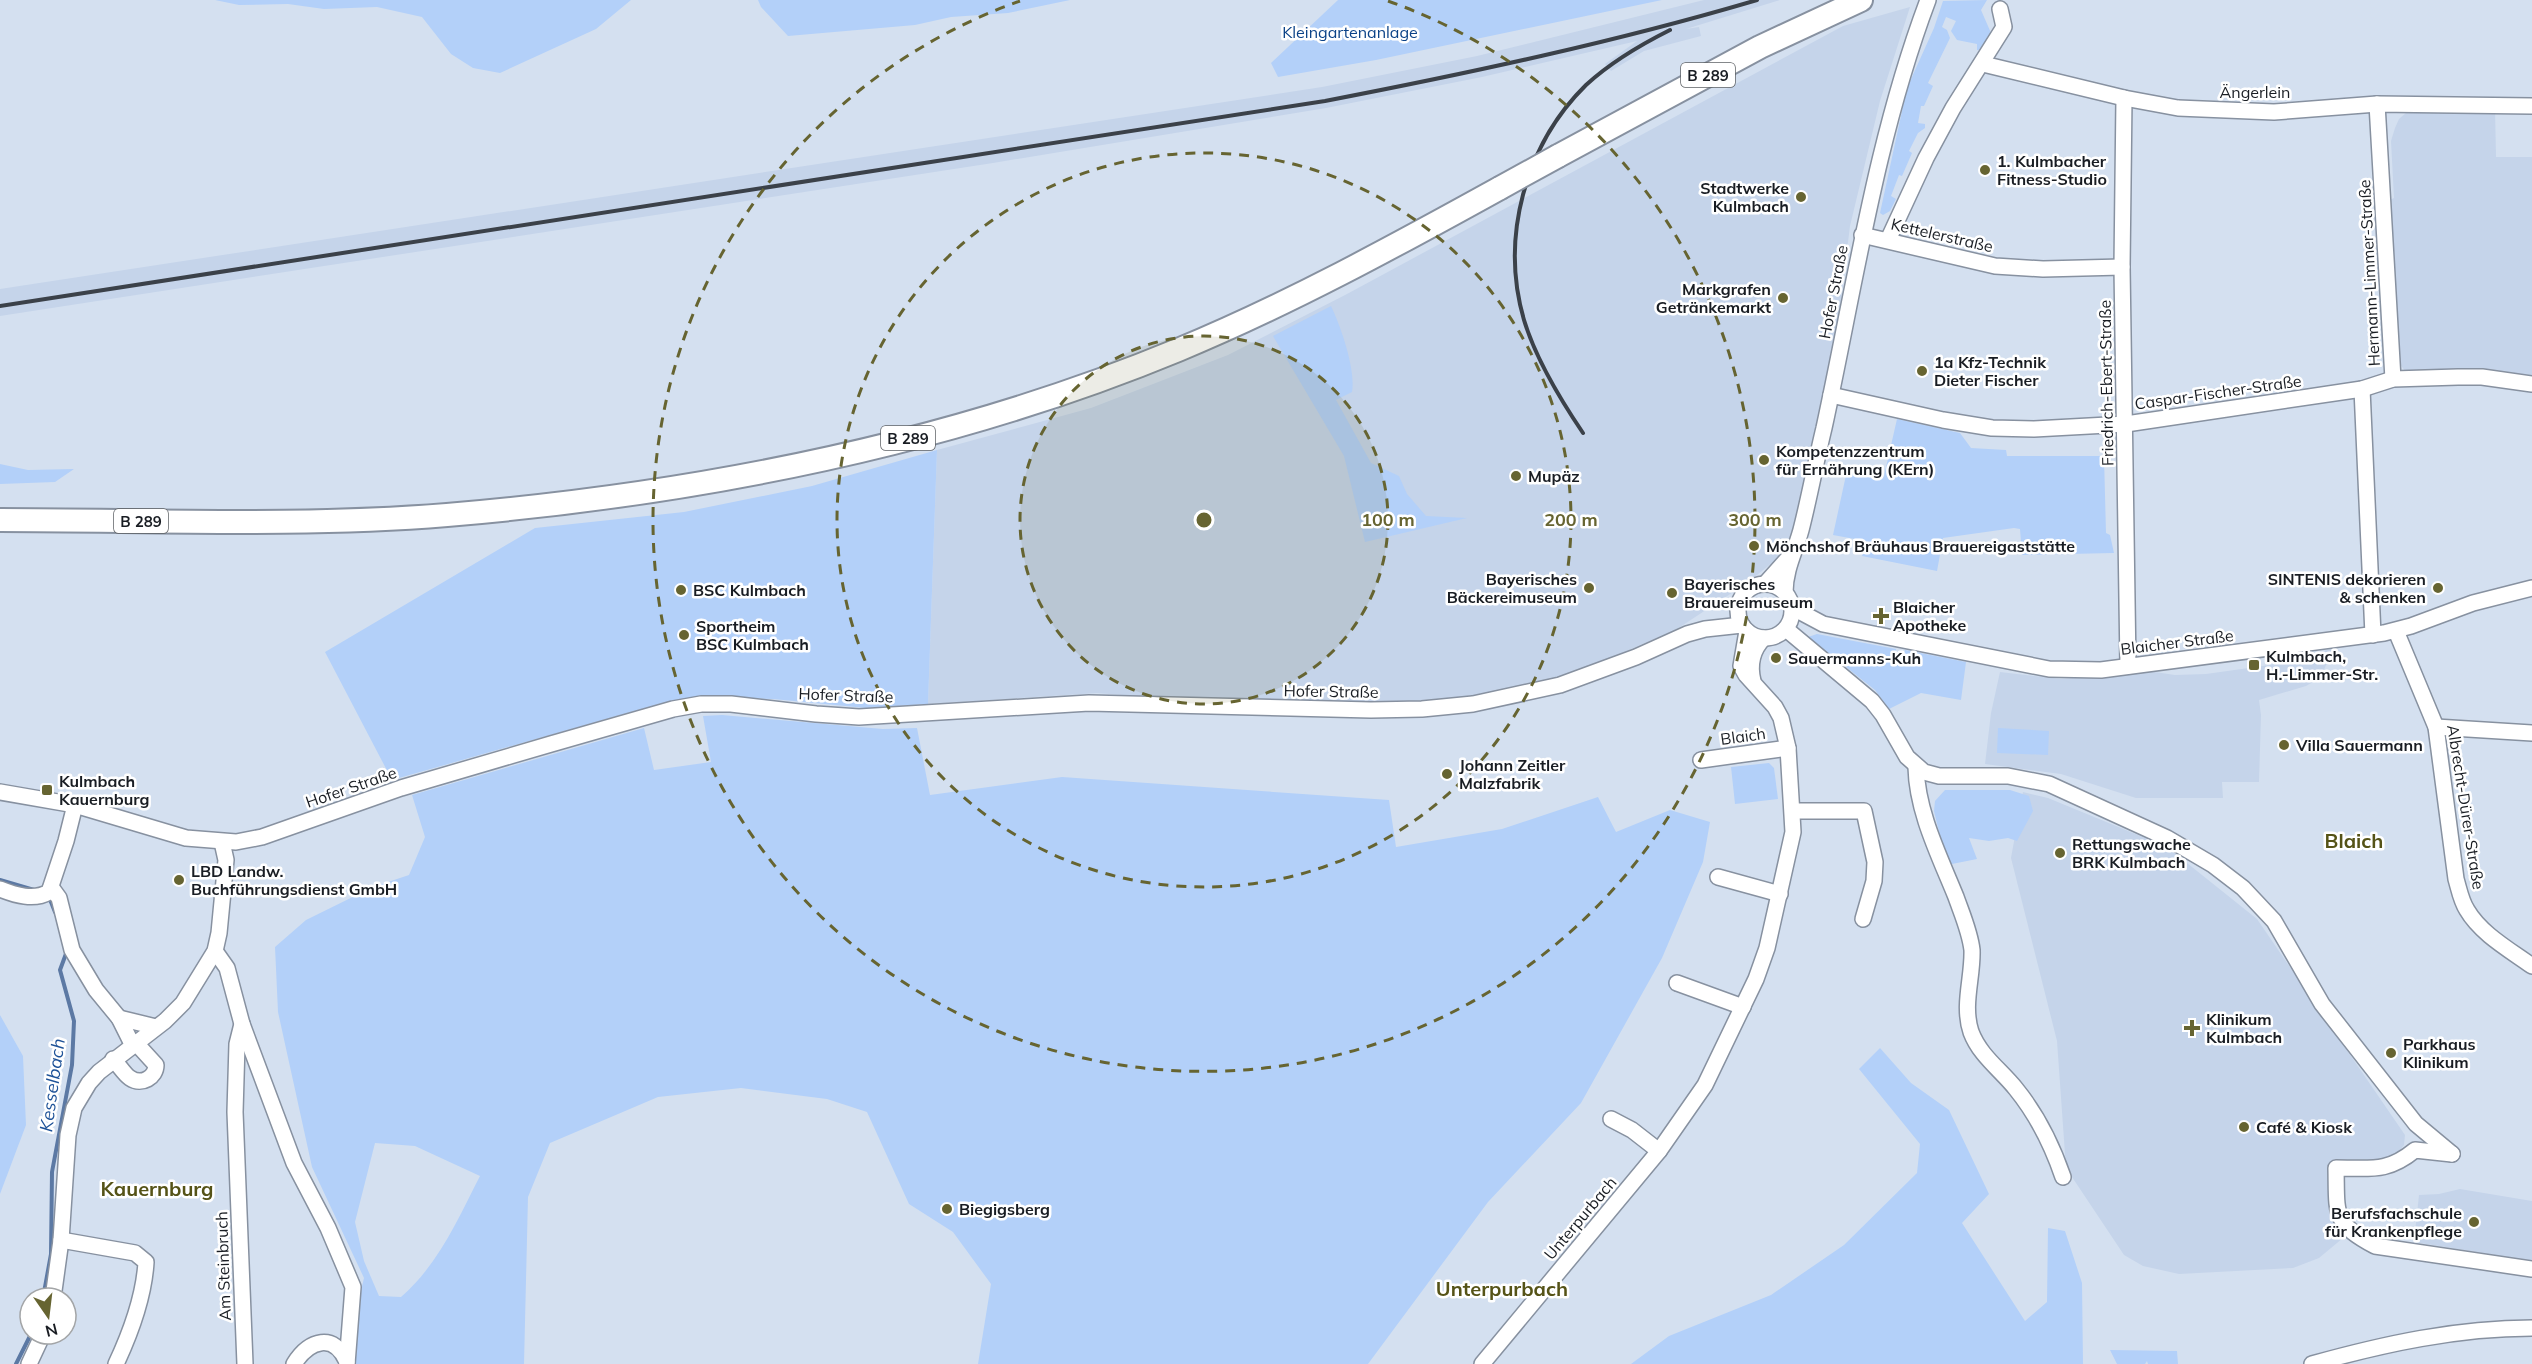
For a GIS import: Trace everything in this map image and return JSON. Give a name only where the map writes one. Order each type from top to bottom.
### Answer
[{"type":"highway","name":"B 289","points":[[4,519],[271,523],[444,515],[569,502],[689,485],[820,460],[930,433],[1014,409],[1179,350],[1348,270],[1760,47],[1861,0]]},
{"type":"street","name":"Hofer Straße","points":[[1785,592],[1791,555],[1802,529],[1831,395],[1862,235],[1914,38],[1928,0]]},
{"type":"street","points":[[1888,240],[1926,158],[1953,108],[1983,64],[2004,27],[2000,9]]},
{"type":"street","name":"Ängerlein","points":[[1983,64],[2124,98],[2178,108],[2274,112],[2377,104],[2532,105]]},
{"type":"street","name":"Friedrich-Ebert-Straße","points":[[2124,98],[2122,267],[2128,666]]},
{"type":"street","name":"Hermann-Limmer-Straße","points":[[2373,635],[2362,389],[2393,379],[2377,104]]},
{"type":"street","name":"Kettelerstraße","points":[[1862,235],[1946,257],[1995,266],[2043,269],[2122,267]]},
{"type":"street","points":[[2393,379],[2482,377],[2532,384]]},
{"type":"street","name":"Caspar-Fischer-Straße","points":[[1831,395],[1943,420],[1992,428],[2034,429],[2126,424],[2362,389]]},
{"type":"street","name":"Hofer Straße","points":[[1765,584],[1791,555]]},
{"type":"street","points":[[1772,584],[1785,592],[1793,608],[1788,627],[1776,636],[1764,638],[1744,628],[1738,608],[1744,594],[1750,588],[1772,584]]},
{"type":"street","name":"Blaicher Straße","points":[[1793,608],[1823,624],[2049,669],[2089,670],[2396,631],[2473,603],[2532,588]]},
{"type":"street","name":"Hofer Straße","points":[[0,792],[75,805],[186,838],[236,842],[262,837],[401,788],[664,711],[701,704],[730,704],[859,717],[1089,703],[1371,710],[1422,709],[1473,704],[1560,685],[1705,629],[1738,608]]},
{"type":"street","name":"Blaicher Straße","points":[[1788,627],[1823,624]]},
{"type":"street","points":[[1788,627],[1872,700],[1883,715],[1898,745],[1916,767],[1931,775],[2008,776],[2049,784],[2167,838],[2213,865],[2243,888],[2274,921],[2322,1004],[2416,1124],[2452,1154],[2415,1150],[2400,1162],[2385,1167],[2336,1168],[2339,1218],[2345,1227],[2375,1245],[2532,1269]]},
{"type":"street","name":"Hofer Straße","points":[[1705,629],[1744,628]]},
{"type":"street","name":"Blaich","points":[[1701,760],[1788,748],[1775,707],[1746,675],[1741,666],[1744,628]]},
{"type":"street","name":"Albrecht-Dürer-Straße","points":[[2396,631],[2436,727],[2456,879],[2461,897],[2467,910],[2478,924],[2532,966]]},
{"type":"street","points":[[1754,684],[1752,657],[1754,649],[1764,638]]},
{"type":"street","points":[[2436,727],[2532,733]]},
{"type":"street","name":"Unterpurbach","points":[[1482,1364],[1659,1151],[1705,1084],[1743,1006],[1767,948],[1793,832],[1794,811],[1788,748]]},
{"type":"street","points":[[1916,767],[1917,787],[1925,818],[1967,927],[1972,950],[1967,1008],[1971,1031],[1982,1052],[2016,1089],[2038,1120],[2052,1146],[2063,1178]]},
{"type":"street","points":[[47,892],[75,805]]},
{"type":"street","points":[[1794,811],[1864,811],[1875,862],[1874,881],[1863,919]]},
{"type":"street","points":[[55,1286],[61,1240],[68,1135],[74,1108],[89,1083],[113,1059],[156,1027],[183,1003],[214,951],[219,933],[226,860],[222,842]]},
{"type":"street","points":[[1718,877],[1780,894]]},
{"type":"street","points":[[0,889],[30,897],[47,892],[58,898],[72,951],[96,990],[119,1018],[134,1043],[156,1065],[156,1071],[152,1076],[140,1081],[130,1078],[113,1059]]},
{"type":"street","name":"Am Steinbruch","points":[[214,951],[226,968],[242,1024],[294,1163],[328,1228],[353,1287],[347,1363]]},
{"type":"street","points":[[1677,982],[1743,1006]]},
{"type":"street","points":[[119,1018],[156,1027]]},
{"type":"street","name":"Am Steinbruch","points":[[242,1024],[237,1044],[235,1112],[245,1364]]},
{"type":"street","points":[[1611,1119],[1632,1130],[1659,1151]]},
{"type":"street","points":[[61,1240],[135,1253],[146,1262],[145,1277],[133,1323],[116,1364]]},
{"type":"street","points":[[2312,1364],[2380,1346],[2441,1335],[2500,1328],[2532,1328]]},
{"type":"street","points":[[294,1364],[309,1348],[326,1341],[334,1344],[347,1363]]},
{"type":"street","points":[[29,1364],[37,1346]]},
{"type":"shaded area","points":[[1704,0],[1780,0],[1686,29],[1699,27],[1701,36],[1644,51],[1611,71],[1605,64],[1637,41],[1482,77],[1326,108],[993,163],[0,316],[0,289],[1322,87],[1477,56]]},
{"type":"shaded area","points":[[1910,7],[1880,101],[1850,226],[1840,307],[1822,403],[1788,550],[1747,583],[1677,629],[1606,660],[1536,684],[1468,698],[1373,703],[1181,700],[1097,693],[928,704],[937,450],[1091,408],[1228,355],[1347,294],[1843,26]]},
{"type":"shaded area","points":[[2495,109],[2496,157],[2532,157],[2532,378],[2406,372],[2396,359],[2388,201],[2394,198],[2391,141],[2395,128],[2399,119],[2406,113]]},
{"type":"shaded area","points":[[2334,648],[2320,678],[2306,686],[2259,700],[2261,715],[2259,782],[2222,782],[2223,798],[2136,798],[2061,774],[1985,764],[1991,713],[2000,672],[2061,679],[2148,671],[2175,675],[2206,674],[2270,665]]},
{"type":"shaded area","name":"Klinikum Kulmbach","points":[[2023,792],[2048,798],[2167,847],[2257,919],[2405,1135],[2404,1145],[2394,1157],[2345,1174],[2343,1238],[2319,1258],[2293,1268],[2179,1274],[2143,1266],[2124,1255],[2066,1168],[2057,1041],[2011,858]]},
{"type":"shaded area","name":"Berufsfachschule für Krankenpflege","points":[[2460,1189],[2532,1201],[2532,1261],[2414,1242],[2419,1195],[2439,1194]]},
{"type":"green space","points":[[215,0],[631,0],[596,29],[500,73],[473,68],[451,54],[422,17],[377,7],[324,9],[288,4],[239,5]]},
{"type":"green space","points":[[758,0],[1070,0],[1008,13],[951,17],[915,25],[788,36],[761,7]]},
{"type":"green space","name":"Kleingartenanlage","points":[[1338,0],[1662,0],[1376,60],[1278,77],[1271,63]]},
{"type":"green space","points":[[1987,0],[1981,10],[1991,33],[1979,50],[1977,50],[1977,44],[1957,40],[1951,31],[1956,21],[1946,17],[1942,27],[1947,30],[1950,38],[1928,83],[1933,86],[1924,106],[1921,106],[1918,123],[1925,124],[1925,128],[1918,133],[1909,151],[1912,153],[1902,176],[1899,175],[1891,196],[1896,199],[1890,211],[1883,215],[1880,213],[1907,88],[1934,28],[1943,1]]},
{"type":"green space","points":[[1331,306],[1347,349],[1353,383],[1352,392],[1336,400],[1371,463],[1399,476],[1407,494],[1426,516],[1467,518],[1365,542],[1344,456],[1273,336]]},
{"type":"green space","points":[[1897,419],[1960,433],[1971,448],[2006,450],[2007,456],[2104,456],[2106,533],[2110,535],[2114,553],[2022,555],[2020,529],[2014,528],[1943,538],[1937,571],[1862,556],[1866,541],[1833,535],[1848,466],[1884,476]]},
{"type":"green space","name":"BSC Kulmbach","points":[[937,450],[928,704],[866,708],[773,699],[700,697],[662,703],[392,780],[325,652],[535,528],[684,512],[812,486]]},
{"type":"green space","points":[[0,464],[28,470],[74,469],[55,482],[0,484]]},
{"type":"green space","points":[[1817,634],[1896,649],[1904,653],[1905,650],[1966,662],[1961,700],[1921,693],[1889,709],[1875,690],[1808,637]]},
{"type":"green space","points":[[722,715],[883,729],[917,728],[930,795],[1062,777],[1389,800],[1396,847],[1502,829],[1598,797],[1616,832],[1670,810],[1710,822],[1703,862],[1662,958],[1581,1103],[1488,1202],[1368,1364],[978,1364],[991,1284],[953,1232],[909,1204],[867,1112],[827,1099],[741,1088],[658,1097],[550,1143],[528,1197],[524,1364],[348,1364],[356,1311],[364,1278],[312,1167],[278,1012],[275,947],[306,920],[373,887],[409,875],[425,837],[412,795],[644,728],[654,770],[711,762],[703,716]],"holes":[[[375,1143],[415,1146],[480,1176],[446,1241],[426,1271],[401,1297],[379,1296],[364,1261],[355,1222]]]},
{"type":"green space","points":[[1998,728],[2049,731],[2048,755],[1997,753]]},
{"type":"green space","points":[[1769,763],[1774,768],[1778,799],[1735,804],[1731,767]]},
{"type":"green space","points":[[1945,790],[2010,790],[2029,796],[2033,811],[2017,841],[2008,838],[1989,841],[1969,838],[1977,859],[1947,865],[1934,811],[1935,801]]},
{"type":"green space","points":[[0,1015],[23,1056],[26,1125],[0,1194]]},
{"type":"green space","points":[[1880,1048],[1911,1083],[1949,1110],[1989,1194],[1962,1223],[2025,1321],[2047,1302],[2048,1228],[2065,1231],[2082,1283],[2083,1364],[1631,1364],[1669,1336],[1771,1295],[1844,1245],[1917,1173],[1920,1144],[1859,1069]]},
{"type":"green space","points":[[2110,1350],[2177,1351],[2178,1364],[2148,1364],[2147,1361],[2145,1364],[2117,1364]]},
{"type":"waterway","name":"Kesselbach","points":[[0,880],[34,890]]},
{"type":"waterway","name":"Kesselbach","points":[[49,897],[55,912]]},
{"type":"waterway","name":"Kesselbach","points":[[45,1286],[51,1254],[52,1172],[72,1065],[74,1021],[60,970],[67,951]]},
{"type":"waterway","name":"Kesselbach","points":[[16,1364],[25,1346]]},
{"type":"railway","points":[[0,306],[1325,101],[1542,56],[1650,30],[1757,0]]},
{"type":"railway","points":[[1583,433],[1549,379],[1524,320],[1517,289],[1515,257],[1517,225],[1523,194],[1533,164],[1547,136],[1565,109],[1586,85],[1626,54],[1670,30]]},
{"type":"place","name":"1. Kulmbacher Fitness-Studio","points":[[1985,170]]},
{"type":"place","name":"Stadtwerke Kulmbach","points":[[1801,197]]},
{"type":"place","name":"Markgrafen Getränkemarkt","points":[[1783,298]]},
{"type":"place","name":"1a Kfz-Technik Dieter Fischer","points":[[1922,371]]},
{"type":"place","name":"Kompetenzzentrum für Ernährung (KErn)","points":[[1764,460]]},
{"type":"place","name":"Mupäz","points":[[1516,476]]},
{"type":"place","name":"Mönchshof Bräuhaus Brauereigaststätte","points":[[1754,546]]},
{"type":"place","name":"Bayerisches Bäckereimuseum","points":[[1589,588]]},
{"type":"place","name":"SINTENIS dekorieren & schenken","points":[[2438,588]]},
{"type":"place","name":"BSC Kulmbach","points":[[681,590]]},
{"type":"place","name":"Bayerisches Brauereimuseum","points":[[1672,593]]},
{"type":"place","name":"Blaicher Apotheke","points":[[1881,616]]},
{"type":"place","name":"Sportheim BSC Kulmbach","points":[[684,635]]},
{"type":"place","name":"Sauermanns-Kuh","points":[[1776,658]]},
{"type":"place","name":"Kulmbach, H.-Limmer-Str.","points":[[2254,665]]},
{"type":"place","name":"Villa Sauermann","points":[[2284,745]]},
{"type":"place","name":"Johann Zeitler Malzfabrik","points":[[1447,774]]},
{"type":"place","name":"Kulmbach Kauernburg","points":[[47,790]]},
{"type":"place","name":"Rettungswache BRK Kulmbach","points":[[2060,853]]},
{"type":"place","name":"LBD Landw. Buchführungsdienst GmbH","points":[[179,880]]},
{"type":"place","name":"Klinikum Kulmbach","points":[[2192,1028]]},
{"type":"place","name":"Parkhaus Klinikum","points":[[2391,1053]]},
{"type":"place","name":"Café & Kiosk","points":[[2244,1127]]},
{"type":"place","name":"Biegigsberg","points":[[947,1209]]},
{"type":"place","name":"Berufsfachschule für Krankenpflege","points":[[2474,1222]]},
{"type":"district","name":"Blaich","points":[[2354,840]]},
{"type":"district","name":"Kauernburg","points":[[157,1188]]},
{"type":"district","name":"Unterpurbach","points":[[1502,1288]]}]
